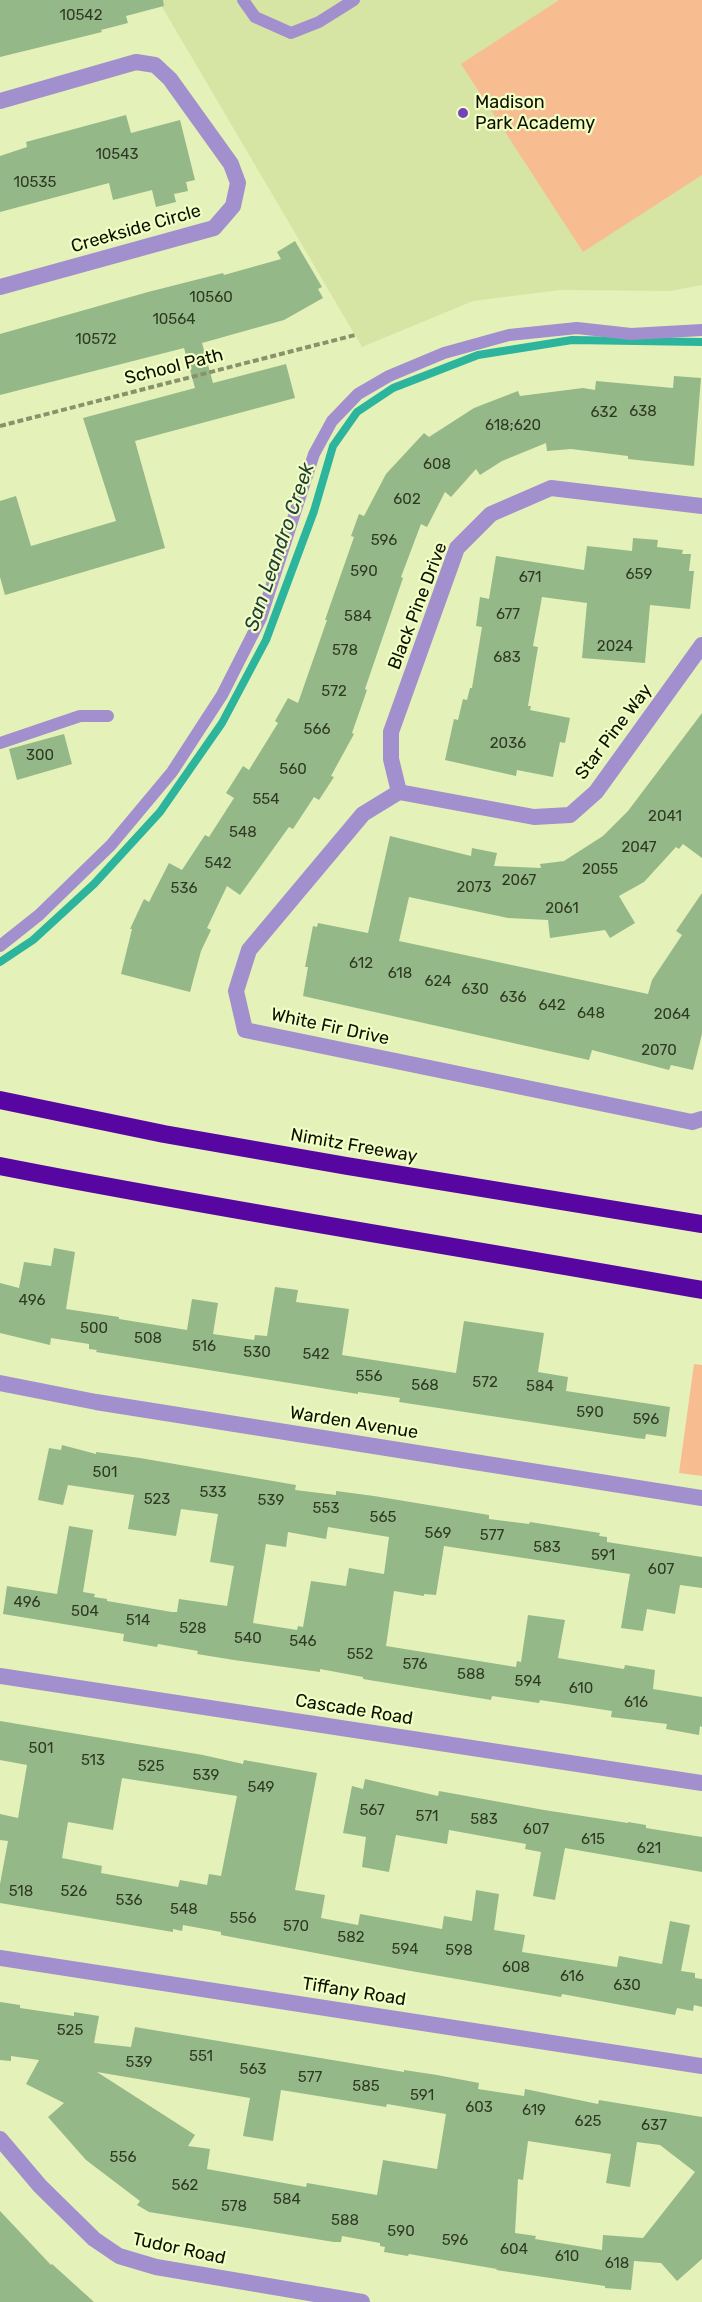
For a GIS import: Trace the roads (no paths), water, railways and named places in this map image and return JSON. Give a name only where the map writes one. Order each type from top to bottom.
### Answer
[{"type":"highway","name":"Nimitz Freeway","points":[[0,1100],[164,1134],[702,1224]]},
{"type":"highway","points":[[0,1166],[164,1198],[514,1256],[702,1290]]},
{"type":"street","name":"Creekside Circle","points":[[0,100],[136,62],[155,65],[170,79],[231,164],[238,183],[233,206],[214,228],[0,287]]},
{"type":"street","name":"Black Pine Drive","points":[[399,792],[391,759],[391,732],[457,548],[491,514],[551,488],[702,506]]},
{"type":"street","name":"Star Pine Way","points":[[399,792],[534,817],[570,815],[596,792],[702,645]]},
{"type":"street","name":"White Fir Drive","points":[[399,792],[363,814],[249,950],[236,991],[245,1030],[692,1122],[702,1119]]},
{"type":"street","name":"Warden Avenue","points":[[0,1383],[96,1402],[702,1498]]},
{"type":"street","name":"Cascade Road","points":[[0,1676],[702,1783]]},
{"type":"street","name":"Tiffany Road","points":[[0,1958],[702,2066]]},
{"type":"street","name":"Tudor Road","points":[[0,2139],[40,2186],[94,2239],[119,2256],[156,2267],[362,2302]]},
{"type":"lane","points":[[243,0],[255,17],[291,33],[319,22],[354,0]]},
{"type":"lane","points":[[0,946],[39,915],[111,845],[178,762],[222,694],[261,618],[314,454],[332,421],[358,394],[389,376],[444,353],[509,335],[577,328],[631,334],[702,330]]},
{"type":"lane","points":[[0,743],[80,716],[108,716]]},
{"type":"waterway","name":"San Leandro Creek","points":[[0,962],[33,940],[94,884],[160,812],[222,723],[266,640],[314,511],[333,446],[357,412],[393,388],[478,355],[572,340],[702,342]]},
{"type":"place","name":"Madison Park Academy","points":[[463,113]]}]
